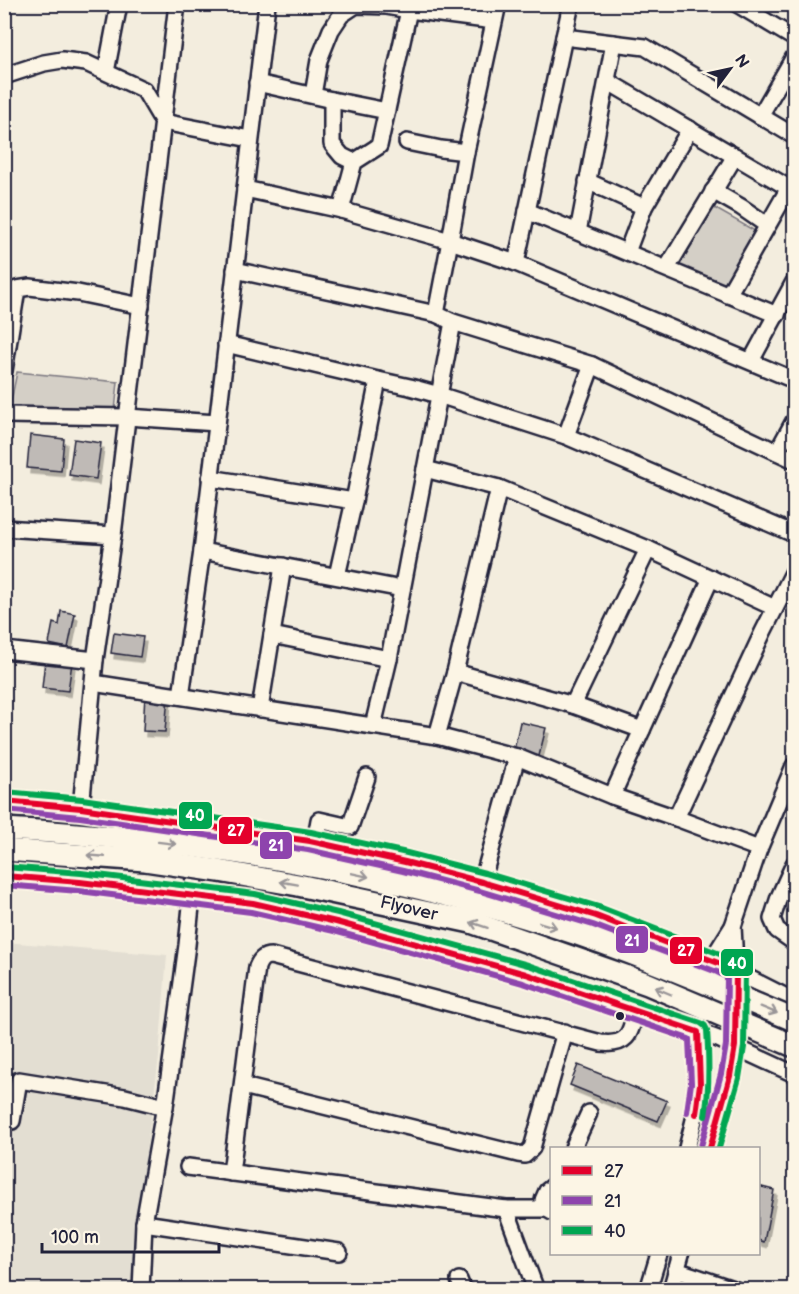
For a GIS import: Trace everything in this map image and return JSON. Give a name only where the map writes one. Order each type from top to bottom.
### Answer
[{"type":"highway","name":"Flyover","points":[[4,829],[76,833],[230,851],[394,883],[554,926],[650,961],[795,1020]]},
{"type":"highway","name":"Flyover","points":[[4,850],[145,860],[219,871],[309,887],[471,922],[648,984],[795,1046]]},
{"type":"street","points":[[106,72],[119,4]]},
{"type":"street","points":[[81,808],[95,660],[128,417],[177,4]]},
{"type":"street","points":[[181,696],[202,551],[267,4]]},
{"type":"street","points":[[436,314],[466,152],[498,4]]},
{"type":"street","points":[[516,263],[571,4]]},
{"type":"street","points":[[737,4],[792,31]]},
{"type":"street","points":[[313,96],[319,60],[331,30],[341,15],[356,5],[386,6],[494,21]]},
{"type":"street","points":[[341,210],[354,162],[379,146],[409,10]]},
{"type":"street","points":[[564,37],[645,47],[795,136]]},
{"type":"street","points":[[578,232],[614,44]]},
{"type":"street","points":[[760,116],[795,57]]},
{"type":"street","points":[[4,76],[44,63],[62,60],[86,63],[144,90],[163,122],[250,139]]},
{"type":"street","points":[[607,81],[792,190],[767,225],[728,295]]},
{"type":"street","points":[[257,83],[387,111]]},
{"type":"street","points":[[332,100],[332,144],[342,156],[354,162]]},
{"type":"street","points":[[627,252],[645,207],[690,129]]},
{"type":"street","points":[[407,142],[466,152]]},
{"type":"street","points":[[666,268],[735,156]]},
{"type":"street","points":[[587,181],[645,207]]},
{"type":"street","points":[[245,189],[341,210],[516,263],[795,380]]},
{"type":"street","points":[[713,191],[767,225]]},
{"type":"street","points":[[527,211],[777,315]]},
{"type":"street","points":[[235,270],[436,314],[453,322],[592,365],[795,460]]},
{"type":"street","points":[[751,361],[795,282]]},
{"type":"street","points":[[4,370],[16,289],[30,287],[68,292],[141,306]]},
{"type":"street","points":[[373,726],[389,659],[453,322]]},
{"type":"street","points":[[226,344],[410,387],[566,436],[795,534]]},
{"type":"street","points":[[566,436],[592,365]]},
{"type":"street","points":[[337,576],[378,380]]},
{"type":"street","points":[[4,416],[128,417],[217,423]]},
{"type":"street","points":[[777,452],[795,421]]},
{"type":"street","points":[[425,469],[499,488],[648,549],[776,608]]},
{"type":"street","points":[[210,478],[354,501]]},
{"type":"street","points":[[437,736],[455,672],[499,488]]},
{"type":"street","points":[[4,528],[113,536]]},
{"type":"street","points":[[573,705],[648,549]]},
{"type":"street","points":[[202,551],[402,589]]},
{"type":"street","points":[[260,709],[283,566]]},
{"type":"street","points":[[676,818],[763,632],[795,571]]},
{"type":"street","points":[[612,796],[711,578]]},
{"type":"street","points":[[272,635],[389,659]]},
{"type":"street","points":[[4,650],[95,660]]},
{"type":"street","points":[[455,672],[573,705],[642,730]]},
{"type":"street","points":[[93,683],[437,736],[517,757],[612,796],[759,849]]},
{"type":"street","points":[[482,882],[517,757]]},
{"type":"street","points":[[687,1147],[698,1104],[700,1061],[698,1032],[711,960],[734,926],[759,849],[795,766]]},
{"type":"street","points":[[315,842],[319,820],[350,827],[367,777]]},
{"type":"street","points":[[4,801],[81,808],[315,842],[405,862],[596,916],[711,960],[795,1001]]},
{"type":"street","points":[[141,1290],[144,1223],[165,1107],[193,896],[199,825]]},
{"type":"street","points":[[795,864],[779,897],[772,919],[777,930],[795,942]]},
{"type":"street","points":[[4,876],[81,882],[253,903],[336,922],[526,974],[636,1010],[735,1046],[795,1074]]},
{"type":"street","points":[[711,1147],[730,1076],[735,1046],[734,926]]},
{"type":"street","points":[[231,1173],[257,967],[261,959],[266,956],[610,1044],[619,1043],[629,1035],[636,1010]]},
{"type":"street","points":[[243,1086],[525,1155],[532,1148],[565,1032]]},
{"type":"street","points":[[12,1121],[19,1080],[125,1097],[165,1107]]},
{"type":"street","points":[[574,1147],[590,1113]]},
{"type":"street","points":[[188,1167],[507,1209],[549,1210]]},
{"type":"street","points":[[549,1210],[543,1200],[550,1189]]},
{"type":"street","points":[[507,1209],[536,1290]]},
{"type":"street","points":[[144,1223],[339,1252]]},
{"type":"street","points":[[648,1290],[659,1255]]},
{"type":"street","points":[[671,1290],[681,1255]]},
{"type":"street","points":[[676,1270],[736,1290]]},
{"type":"shaded area","points":[[709,205],[755,231],[724,289],[675,266]]},
{"type":"shaded area","points":[[17,372],[118,382],[115,410],[10,406]]},
{"type":"shaded area","points":[[4,942],[167,955],[159,1057],[136,1229],[132,1289],[5,1289]]},
{"type":"building","points":[[30,435],[64,439],[61,471],[27,468]]},
{"type":"building","points":[[74,439],[101,443],[96,479],[69,475]]},
{"type":"building","points":[[61,611],[75,614],[68,648],[49,644],[53,623],[59,625]]},
{"type":"building","points":[[114,633],[143,637],[140,657],[111,653]]},
{"type":"building","points":[[45,660],[72,663],[68,691],[42,688]]},
{"type":"building","points":[[145,695],[168,696],[165,732],[143,731]]},
{"type":"building","points":[[520,722],[546,728],[539,756],[514,750]]},
{"type":"building","points":[[578,1065],[667,1101],[658,1121],[570,1085]]},
{"type":"building","points":[[760,1186],[774,1190],[764,1242],[760,1241]]},
{"type":"transit line","name":"40","points":[[5,792],[82,799],[311,832],[407,853],[485,873],[599,907],[725,956],[741,965],[745,970],[744,1047],[739,1078],[719,1147]]},
{"type":"transit line","name":"27","points":[[4,801],[81,808],[310,841],[405,862],[596,916],[721,964],[736,972],[735,1046],[730,1076],[710,1147]]},
{"type":"transit line","name":"21","points":[[4,810],[80,817],[308,850],[403,871],[480,891],[593,925],[717,972],[727,977],[726,1045],[721,1074],[701,1146]]},
{"type":"transit line","name":"40","points":[[5,867],[81,873],[255,894],[338,913],[528,965],[701,1023],[707,1030],[708,1052],[705,1116]]},
{"type":"transit line","name":"27","points":[[4,876],[80,882],[253,903],[336,922],[526,974],[698,1032],[700,1084],[696,1114]]},
{"type":"transit line","name":"21","points":[[4,885],[79,891],[251,912],[334,931],[523,983],[689,1039],[691,1083],[687,1112]]}]
